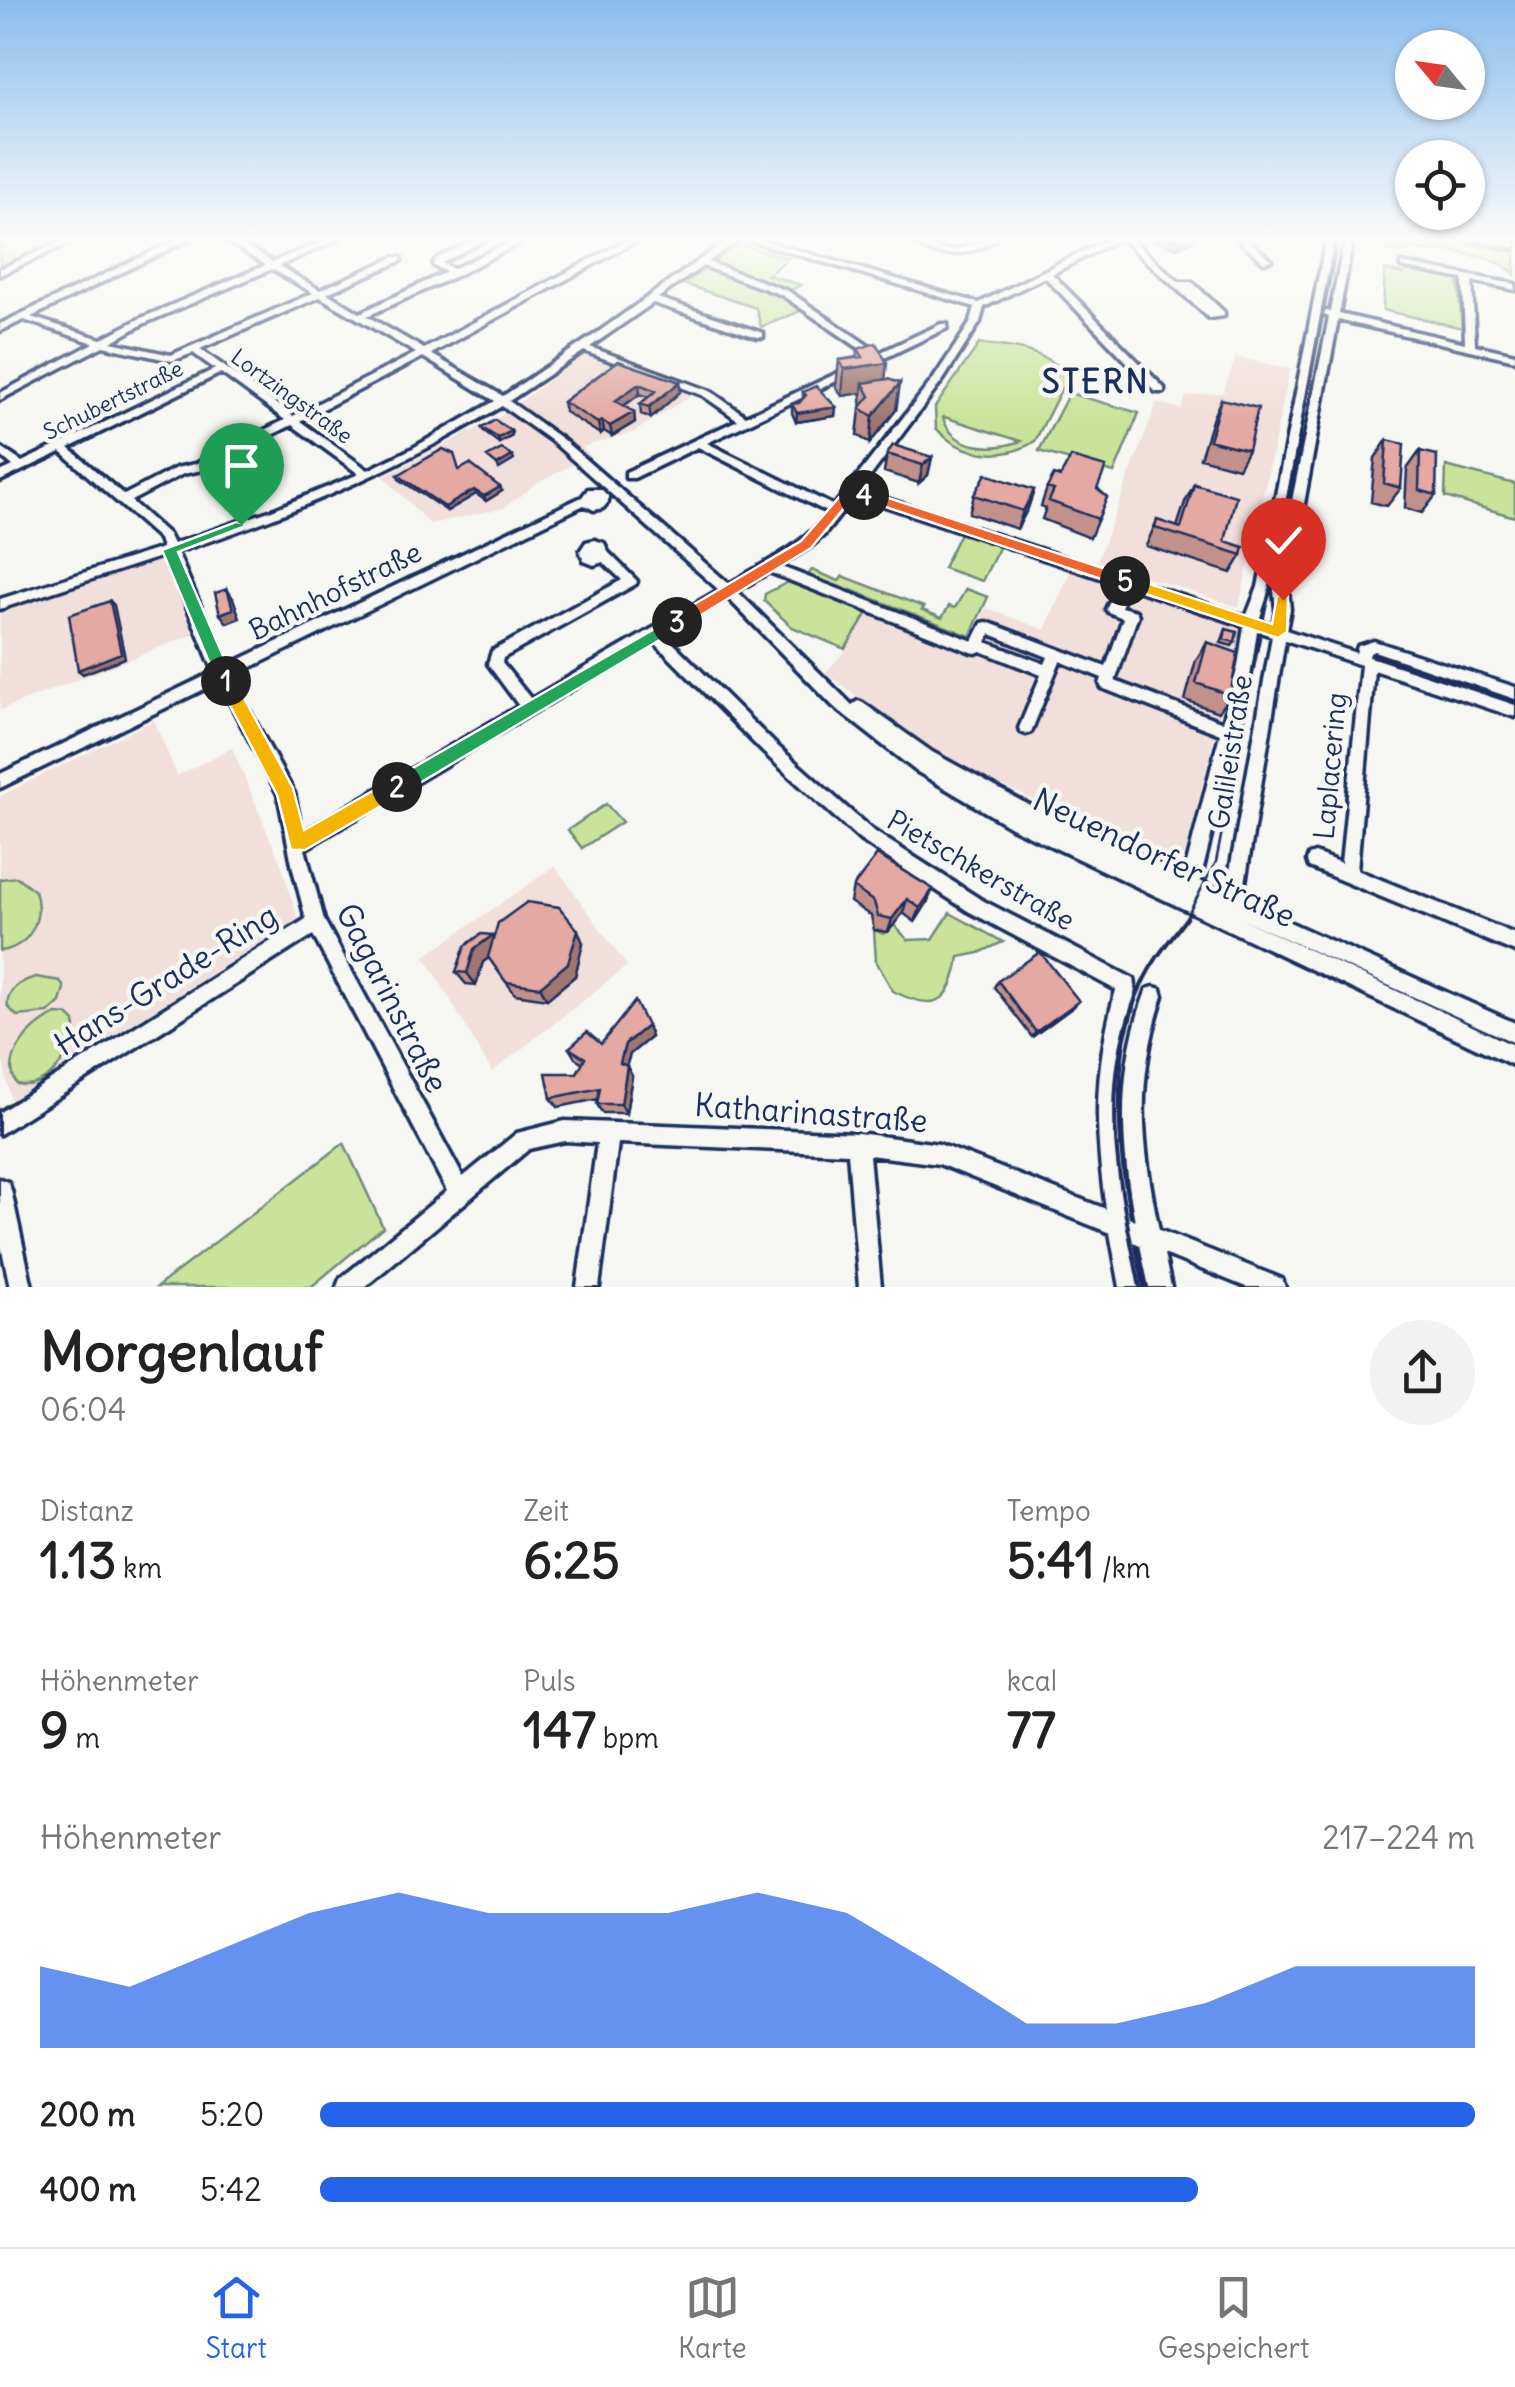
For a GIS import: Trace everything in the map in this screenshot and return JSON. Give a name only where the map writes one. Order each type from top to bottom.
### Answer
[{"type":"street","points":[[1,326],[62,299]]},
{"type":"street","points":[[0,397],[100,342],[195,299]]},
{"type":"street","points":[[24,317],[100,342],[172,358],[305,299]]},
{"type":"street","name":"Neuendorfer Straße","points":[[330,299],[504,402],[611,484],[813,674],[918,750],[968,781],[1188,894],[1515,1056]]},
{"type":"street","points":[[360,316],[397,299]]},
{"type":"street","points":[[123,500],[294,422],[528,299]]},
{"type":"street","points":[[796,299],[877,356]]},
{"type":"street","points":[[956,299],[980,306],[994,299]]},
{"type":"street","points":[[1071,299],[1160,390]]},
{"type":"street","name":"Galileistraße","points":[[1188,894],[1264,587],[1319,299]]},
{"type":"street","name":"Galileistraße","points":[[1231,914],[1292,532],[1338,299]]},
{"type":"street","points":[[1469,299],[1470,347]]},
{"type":"street","points":[[0,604],[170,550],[368,475],[504,402],[650,300],[760,334]]},
{"type":"street","points":[[298,844],[806,544],[836,512],[951,363],[980,318],[980,306]]},
{"type":"street","points":[[1316,312],[1515,357]]},
{"type":"street","points":[[630,474],[944,326]]},
{"type":"street","points":[[584,348],[706,393],[744,419]]},
{"type":"street","name":"Lortzingstraße","points":[[194,349],[368,475]]},
{"type":"street","name":"Schubertstraße","points":[[0,477],[222,369]]},
{"type":"street","points":[[698,442],[836,512]]},
{"type":"street","name":"Gagarinstraße","points":[[62,447],[164,537],[222,674],[286,794],[300,869],[316,922],[460,1194]]},
{"type":"street","name":"Schubertstraße","points":[[0,450],[22,467]]},
{"type":"street","points":[[852,491],[1515,711]]},
{"type":"street","name":"Bahnhofstraße","points":[[0,781],[585,500]]},
{"type":"street","points":[[530,709],[495,664],[498,655],[631,581],[604,554]]},
{"type":"street","points":[[769,567],[976,648],[986,627],[1110,675]]},
{"type":"street","points":[[1118,597],[1113,609],[1130,615],[1107,684],[1226,730]]},
{"type":"street","name":"Pietschkerstraße","points":[[656,635],[769,748],[866,835],[974,905],[1128,986],[1113,1027],[1105,1088],[1108,1152],[1118,1224]]},
{"type":"street","points":[[1009,657],[1017,639]]},
{"type":"street","points":[[978,644],[1049,672]]},
{"type":"street","points":[[1365,661],[1363,650],[1374,646],[1515,693]]},
{"type":"street","points":[[1032,666],[1040,648]]},
{"type":"street","points":[[1026,728],[1056,654]]},
{"type":"street","name":"Laplacering","points":[[1348,875],[1365,661]]},
{"type":"street","name":"Laplacering","points":[[1315,862],[1515,944]]},
{"type":"street","name":"Neuendorfer Straße","points":[[1231,914],[1515,1033]]},
{"type":"street","name":"Hans-Grade-Ring","points":[[0,1124],[316,922]]},
{"type":"street","points":[[1154,996],[1137,1046],[1131,1099],[1134,1162],[1160,1287]]},
{"type":"street","name":"Katharinastraße","points":[[460,1194],[524,1140],[565,1131],[858,1143],[939,1154],[1274,1287]]},
{"type":"street","points":[[588,1287],[608,1132]]},
{"type":"street","points":[[858,1143],[870,1287]]},
{"type":"street","points":[[0,1190],[21,1287]]},
{"type":"street","points":[[348,1287],[460,1194]]},
{"type":"street","points":[[1118,1224],[1131,1287]]},
{"type":"shaded area","points":[[584,355],[692,395],[634,432],[582,447],[590,455],[534,485],[504,508],[430,524],[383,476],[499,417]]},
{"type":"shaded area","points":[[1236,357],[1290,369],[1239,607],[1097,561],[1157,403],[1181,409],[1186,396],[1223,393]]},
{"type":"shaded area","points":[[167,558],[196,633],[0,710],[0,610]]},
{"type":"shaded area","points":[[1072,568],[1234,622],[1241,631],[1185,855],[1173,858],[944,758],[825,673],[848,648],[877,601],[971,639],[986,608],[1045,630]]},
{"type":"shaded area","points":[[154,720],[177,776],[232,748],[282,867],[298,919],[11,1100],[0,1048],[0,796]]},
{"type":"shaded area","points":[[555,866],[627,966],[492,1072],[425,956]]},
{"type":"green space","points":[[729,299],[793,299],[806,309],[761,327],[756,308]]},
{"type":"green space","points":[[1384,299],[1460,299],[1462,328],[1383,310]]},
{"type":"green space","points":[[979,344],[1027,351],[1069,374],[1035,441],[1010,452],[983,453],[957,445],[936,428],[935,407]],"holes":[[[944,417],[1021,441],[987,447],[965,442],[948,429]]]},
{"type":"green space","points":[[1069,393],[1139,413],[1114,473],[1039,451]]},
{"type":"green space","points":[[1446,466],[1515,484],[1515,517],[1445,497]]},
{"type":"green space","points":[[960,533],[1000,546],[982,581],[943,568]]},
{"type":"green space","points":[[786,566],[808,575],[812,570],[839,581],[843,576],[924,607],[922,610],[942,618],[949,606],[955,608],[966,589],[988,597],[970,636],[851,590],[847,595],[790,573]]},
{"type":"green space","points":[[788,582],[868,613],[845,649],[792,627],[764,601],[765,594]]},
{"type":"green space","points":[[606,804],[622,822],[582,848],[568,830]]},
{"type":"green space","points":[[17,877],[35,891],[36,921],[27,938],[0,951],[0,879]]},
{"type":"green space","points":[[950,913],[1003,942],[959,957],[952,985],[939,1000],[920,1001],[893,991],[876,961],[874,930],[884,934],[894,925],[908,940],[933,939]]},
{"type":"green space","points":[[36,977],[60,981],[64,988],[60,1002],[48,1013],[17,1016],[8,1007],[9,996],[20,984]]},
{"type":"green space","points":[[57,1014],[68,1015],[75,1022],[65,1056],[39,1082],[17,1084],[13,1074],[16,1053],[29,1033]]},
{"type":"green space","points":[[344,1143],[383,1227],[311,1287],[157,1287]]},
{"type":"building","points":[[876,343],[887,363],[844,369],[839,360],[863,357],[858,349]]},
{"type":"building","points":[[618,361],[680,382],[649,407],[640,404],[656,391],[639,384],[615,401],[634,412],[610,426],[563,402]]},
{"type":"building","points":[[888,379],[900,383],[873,416],[860,408],[870,396],[863,383]]},
{"type":"building","points":[[816,386],[836,407],[797,413],[792,404],[799,403],[806,395],[803,392]]},
{"type":"building","points":[[1221,399],[1258,408],[1248,450],[1209,440]]},
{"type":"building","points":[[495,420],[511,431],[498,438],[482,428]]},
{"type":"building","points":[[1387,440],[1404,444],[1401,488],[1384,483]]},
{"type":"building","points":[[893,445],[932,457],[923,465],[887,454]]},
{"type":"building","points":[[443,449],[454,454],[459,470],[470,464],[500,487],[484,496],[474,490],[445,507],[398,475]]},
{"type":"building","points":[[502,449],[512,456],[497,465],[487,457]]},
{"type":"building","points":[[1420,451],[1437,455],[1436,495],[1419,490]]},
{"type":"building","points":[[1071,457],[1106,467],[1097,489],[1107,497],[1098,519],[1049,501],[1054,490],[1047,488],[1054,475],[1060,477]]},
{"type":"building","points":[[986,474],[1034,490],[1023,511],[974,495]]},
{"type":"building","points":[[1194,484],[1236,496],[1225,541],[1244,547],[1242,555],[1155,528],[1157,520],[1181,528]]},
{"type":"building","points":[[227,589],[233,609],[220,614],[215,593]]},
{"type":"building","points":[[110,601],[121,653],[78,670],[69,615]]},
{"type":"building","points":[[1226,629],[1237,632],[1235,642],[1224,639]]},
{"type":"building","points":[[1207,642],[1238,653],[1230,695],[1196,683]]},
{"type":"building","points":[[877,855],[933,889],[920,908],[907,899],[892,919],[878,916],[874,902],[853,887]]},
{"type":"building","points":[[527,902],[559,907],[578,930],[568,963],[540,987],[506,982],[488,957],[498,923]]},
{"type":"building","points":[[481,934],[493,935],[474,949],[467,973],[456,972],[465,946]]},
{"type":"building","points":[[1040,952],[1079,1001],[1036,1032],[998,981]]},
{"type":"building","points":[[635,1001],[647,1026],[625,1044],[620,1063],[627,1066],[621,1104],[597,1104],[600,1088],[551,1098],[546,1073],[577,1073],[585,1058],[569,1048],[587,1032],[601,1044]]},
{"type":"tram line","points":[[1186,919],[1216,862],[1326,299]]},
{"type":"tram line","points":[[1140,1287],[1119,1172],[1115,1095],[1119,1057],[1128,1019],[1143,982],[1186,919]]},
{"type":"district","name":"STERN","points":[[1096,382]]},
{"type":"route","points":[[241,525],[170,550],[222,674],[286,794],[298,844],[806,544],[852,491],[1278,632],[1283,600]]}]
